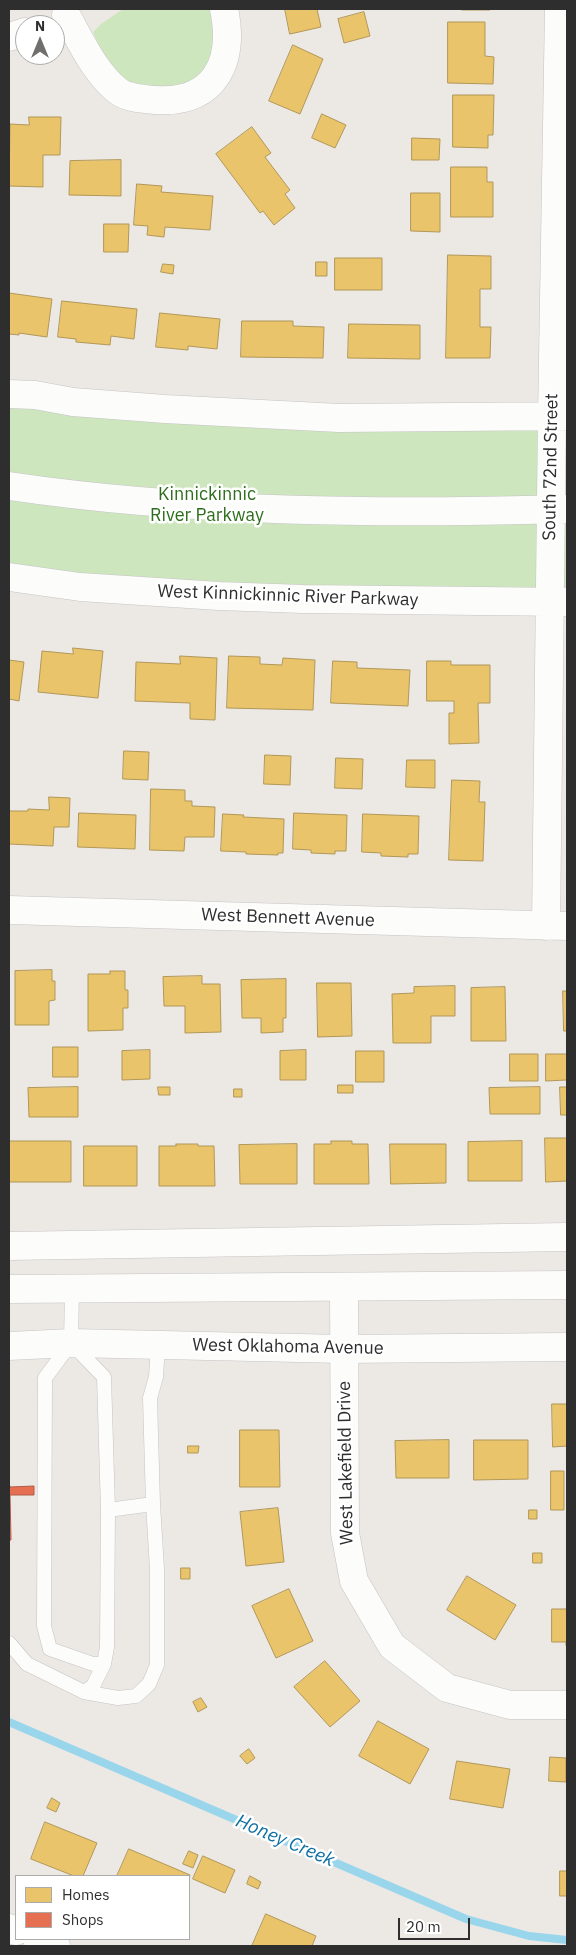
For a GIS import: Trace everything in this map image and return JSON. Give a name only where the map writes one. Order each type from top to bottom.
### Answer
[{"type":"street","points":[[65,21],[97,70],[119,92],[139,99],[180,99],[200,92],[211,82],[220,68],[227,50],[228,32],[224,9]]},
{"type":"street","name":"South 72nd Street","points":[[557,926],[559,9]]},
{"type":"street","points":[[9,394],[36,395],[73,402],[165,409],[330,417],[559,416]]},
{"type":"street","points":[[9,486],[139,500],[274,508],[401,511],[559,509]]},
{"type":"street","name":"West Kinnickinnic River Parkway","points":[[9,576],[80,587],[219,596],[303,599],[559,602]]},
{"type":"street","name":"West Bennett Avenue","points":[[9,910],[557,926]]},
{"type":"street","points":[[9,1246],[567,1237]]},
{"type":"street","points":[[9,1289],[567,1285]]},
{"type":"street","name":"West Lakefield Drive","points":[[344,1287],[345,1533],[354,1582],[392,1646],[447,1688],[510,1705],[567,1705]]},
{"type":"street","name":"West Oklahoma Avenue","points":[[9,1346],[71,1344],[344,1349],[567,1347]]},
{"type":"street","points":[[40,1940],[56,1946]]},
{"type":"lane","points":[[72,1289],[71,1344],[45,1378],[44,1626],[50,1649],[93,1664],[104,1664]]},
{"type":"lane","points":[[71,1344],[104,1377],[108,1510],[107,1647],[104,1664],[93,1686],[84,1692]]},
{"type":"lane","points":[[9,1643],[27,1664],[84,1692],[118,1698],[136,1696],[149,1684],[157,1665],[157,1569],[150,1398],[156,1377],[158,1345]]},
{"type":"lane","points":[[108,1510],[153,1504]]},
{"type":"green space","points":[[123,9],[212,9],[215,38],[212,55],[208,63],[194,79],[173,90],[160,91],[127,86],[103,55],[93,32]]},
{"type":"green space","name":"Kinnickinnic River Parkway","points":[[9,406],[567,424],[567,587],[213,589],[52,573],[9,564]]},
{"type":"building: Homes","points":[[285,9],[317,9],[321,27],[290,34]]},
{"type":"building: Homes","points":[[490,9],[490,10],[462,10]]},
{"type":"building: Homes","points":[[364,12],[370,36],[344,43],[338,19]]},
{"type":"building: Homes","points":[[448,22],[485,22],[485,56],[494,57],[493,84],[448,83]]},
{"type":"building: Homes","points":[[293,45],[323,59],[300,114],[269,101]]},
{"type":"building: Homes","points":[[453,95],[494,95],[493,135],[488,135],[488,148],[453,147]]},
{"type":"building: Homes","points":[[322,114],[346,125],[335,148],[312,138]]},
{"type":"building: Homes","points":[[29,117],[61,117],[60,155],[43,155],[43,187],[9,186],[10,124],[29,125]]},
{"type":"building: Homes","points":[[252,127],[271,153],[265,157],[290,190],[285,194],[295,208],[274,225],[263,211],[260,213],[216,154]]},
{"type":"building: Homes","points":[[412,138],[440,139],[439,160],[412,160]]},
{"type":"building: Homes","points":[[121,160],[121,196],[69,195],[70,161]]},
{"type":"building: Homes","points":[[451,167],[487,167],[487,182],[493,182],[493,217],[451,217]]},
{"type":"building: Homes","points":[[137,184],[162,186],[161,192],[213,196],[210,230],[165,227],[164,237],[147,235],[148,226],[134,225]]},
{"type":"building: Homes","points":[[411,193],[440,193],[440,232],[411,231]]},
{"type":"building: Homes","points":[[104,224],[129,224],[128,252],[104,252]]},
{"type":"building: Homes","points":[[448,255],[491,256],[491,289],[480,289],[480,327],[491,327],[490,358],[446,358]]},
{"type":"building: Homes","points":[[335,258],[382,258],[382,290],[335,290]]},
{"type":"building: Homes","points":[[316,262],[327,262],[327,276],[316,276]]},
{"type":"building: Homes","points":[[163,264],[174,265],[173,274],[161,272]]},
{"type":"building: Homes","points":[[9,293],[52,299],[47,337],[19,333],[19,335],[9,334]]},
{"type":"building: Homes","points":[[62,301],[137,309],[134,339],[111,336],[110,345],[76,342],[76,339],[58,337]]},
{"type":"building: Homes","points":[[160,313],[220,319],[217,349],[188,346],[188,350],[156,347]]},
{"type":"building: Homes","points":[[242,321],[293,321],[293,326],[324,327],[323,358],[241,357]]},
{"type":"building: Homes","points":[[349,324],[420,325],[420,359],[348,358]]},
{"type":"building: Homes","points":[[73,648],[103,651],[98,698],[38,692],[42,651],[73,654]]},
{"type":"building: Homes","points":[[180,656],[217,658],[215,720],[190,719],[190,703],[135,701],[136,662],[180,664]]},
{"type":"building: Homes","points":[[229,656],[260,657],[260,664],[282,665],[283,658],[315,660],[313,710],[227,708]]},
{"type":"building: Homes","points":[[9,660],[24,662],[19,701],[9,699]]},
{"type":"building: Homes","points":[[333,661],[357,662],[357,668],[410,670],[408,706],[331,703]]},
{"type":"building: Homes","points":[[427,661],[451,661],[451,665],[490,665],[490,703],[478,703],[479,743],[449,744],[449,713],[454,713],[454,701],[427,701]]},
{"type":"building: Homes","points":[[124,751],[149,752],[148,780],[123,779]]},
{"type":"building: Homes","points":[[265,755],[291,756],[290,785],[264,784]]},
{"type":"building: Homes","points":[[336,758],[363,759],[362,789],[335,788]]},
{"type":"building: Homes","points":[[407,760],[435,760],[435,788],[406,787]]},
{"type":"building: Homes","points":[[452,780],[480,781],[479,802],[485,802],[483,861],[449,860]]},
{"type":"building: Homes","points":[[151,789],[185,790],[185,801],[192,801],[192,806],[215,807],[214,837],[185,837],[184,851],[150,850]]},
{"type":"building: Homes","points":[[49,797],[70,798],[69,827],[54,827],[53,846],[9,844],[9,811],[28,811],[28,809],[49,810]]},
{"type":"building: Homes","points":[[79,813],[136,815],[135,849],[78,847]]},
{"type":"building: Homes","points":[[294,813],[347,815],[346,851],[335,851],[335,854],[311,853],[311,850],[293,849]]},
{"type":"building: Homes","points":[[223,814],[284,819],[283,853],[278,853],[278,855],[246,854],[246,852],[221,851]]},
{"type":"building: Homes","points":[[363,814],[419,816],[418,854],[408,854],[408,857],[381,856],[381,853],[362,852]]},
{"type":"building: Homes","points":[[52,970],[52,981],[55,981],[55,1000],[49,1001],[49,1025],[15,1025],[15,971]]},
{"type":"building: Homes","points":[[110,971],[125,971],[125,990],[128,990],[128,1008],[123,1008],[123,1030],[88,1031],[88,974],[110,974]]},
{"type":"building: Homes","points":[[202,976],[202,984],[220,984],[221,1032],[185,1033],[185,1006],[164,1006],[163,977]]},
{"type":"building: Homes","points":[[286,979],[286,1018],[283,1018],[283,1032],[261,1033],[261,1018],[242,1018],[241,980]]},
{"type":"building: Homes","points":[[317,983],[351,983],[352,1036],[318,1037]]},
{"type":"building: Homes","points":[[455,986],[455,1016],[431,1016],[431,1043],[393,1043],[392,994],[414,993],[414,987]]},
{"type":"building: Homes","points":[[505,987],[506,1041],[471,1041],[471,988]]},
{"type":"building: Homes","points":[[563,991],[567,991],[567,1031],[564,1031]]},
{"type":"building: Homes","points":[[53,1047],[78,1047],[78,1077],[53,1077]]},
{"type":"building: Homes","points":[[150,1050],[150,1079],[122,1080],[122,1051]]},
{"type":"building: Homes","points":[[306,1050],[306,1080],[280,1080],[280,1051]]},
{"type":"building: Homes","points":[[356,1051],[384,1051],[384,1082],[356,1082]]},
{"type":"building: Homes","points":[[510,1054],[538,1054],[538,1081],[510,1081]]},
{"type":"building: Homes","points":[[546,1054],[567,1054],[567,1080],[546,1081]]},
{"type":"building: Homes","points":[[338,1085],[353,1085],[353,1093],[338,1093]]},
{"type":"building: Homes","points":[[78,1087],[78,1117],[29,1117],[28,1088]]},
{"type":"building: Homes","points":[[158,1087],[170,1087],[170,1095],[159,1095]]},
{"type":"building: Homes","points":[[540,1087],[540,1114],[490,1114],[489,1088]]},
{"type":"building: Homes","points":[[560,1087],[567,1087],[567,1115],[561,1115]]},
{"type":"building: Homes","points":[[234,1089],[242,1089],[242,1097],[234,1097]]},
{"type":"building: Homes","points":[[545,1138],[567,1138],[567,1181],[546,1182]]},
{"type":"building: Homes","points":[[9,1141],[71,1141],[71,1182],[9,1182]]},
{"type":"building: Homes","points":[[331,1141],[352,1141],[352,1144],[368,1144],[369,1184],[314,1184],[314,1144],[331,1144]]},
{"type":"building: Homes","points":[[522,1141],[522,1181],[468,1181],[468,1142]]},
{"type":"building: Homes","points":[[176,1144],[214,1146],[215,1186],[159,1186],[159,1146],[176,1146]]},
{"type":"building: Homes","points":[[297,1144],[297,1184],[240,1184],[239,1145]]},
{"type":"building: Homes","points":[[390,1144],[446,1144],[446,1183],[391,1184]]},
{"type":"building: Homes","points":[[84,1146],[137,1146],[137,1186],[84,1186]]},
{"type":"building: Homes","points":[[552,1404],[567,1404],[567,1446],[553,1447]]},
{"type":"building: Homes","points":[[240,1430],[279,1430],[280,1487],[240,1487]]},
{"type":"building: Homes","points":[[449,1440],[449,1478],[396,1478],[395,1441]]},
{"type":"building: Homes","points":[[474,1440],[528,1440],[528,1479],[474,1480]]},
{"type":"building: Homes","points":[[188,1446],[199,1446],[198,1453],[188,1453]]},
{"type":"building: Homes","points":[[551,1471],[564,1471],[564,1510],[551,1510]]},
{"type":"building: Homes","points":[[278,1508],[284,1562],[246,1566],[240,1512]]},
{"type":"building: Homes","points":[[529,1510],[537,1510],[537,1519],[529,1519]]},
{"type":"building: Homes","points":[[533,1553],[542,1553],[542,1563],[533,1563]]},
{"type":"building: Homes","points":[[181,1568],[190,1568],[190,1579],[181,1579]]},
{"type":"building: Homes","points":[[467,1576],[516,1605],[495,1640],[447,1610]]},
{"type":"building: Homes","points":[[289,1589],[313,1641],[276,1658],[252,1606]]},
{"type":"building: Homes","points":[[552,1609],[567,1609],[567,1646],[566,1642],[552,1642]]},
{"type":"building: Homes","points":[[325,1661],[360,1701],[330,1727],[294,1687]]},
{"type":"building: Homes","points":[[201,1698],[207,1707],[198,1712],[193,1702]]},
{"type":"building: Homes","points":[[378,1721],[429,1749],[410,1784],[359,1756]]},
{"type":"building: Homes","points":[[249,1749],[255,1758],[247,1764],[240,1756]]},
{"type":"building: Homes","points":[[550,1757],[566,1758],[566,1782],[549,1781]]},
{"type":"building: Homes","points":[[457,1761],[510,1769],[503,1808],[450,1799]]},
{"type":"building: Homes","points":[[52,1798],[60,1803],[56,1812],[47,1808]]},
{"type":"building: Homes","points":[[45,1822],[97,1843],[83,1875],[71,1875],[31,1859]]},
{"type":"building: Homes","points":[[129,1849],[190,1875],[117,1875]]},
{"type":"building: Homes","points":[[189,1851],[198,1855],[193,1868],[183,1864]]},
{"type":"building: Homes","points":[[203,1856],[235,1870],[225,1893],[193,1879]]},
{"type":"building: Homes","points":[[560,1871],[567,1871],[567,1896],[560,1896]]},
{"type":"building: Homes","points":[[250,1876],[261,1882],[258,1889],[247,1884]]},
{"type":"building: Homes","points":[[266,1914],[316,1936],[312,1946],[252,1946]]},
{"type":"building: Shops","points":[[9,1482],[10,1487],[34,1486],[34,1495],[10,1495],[11,1540],[9,1540]]},
{"type":"waterway","name":"Honey Creek","points":[[9,1722],[466,1919],[529,1936],[567,1940]]}]
